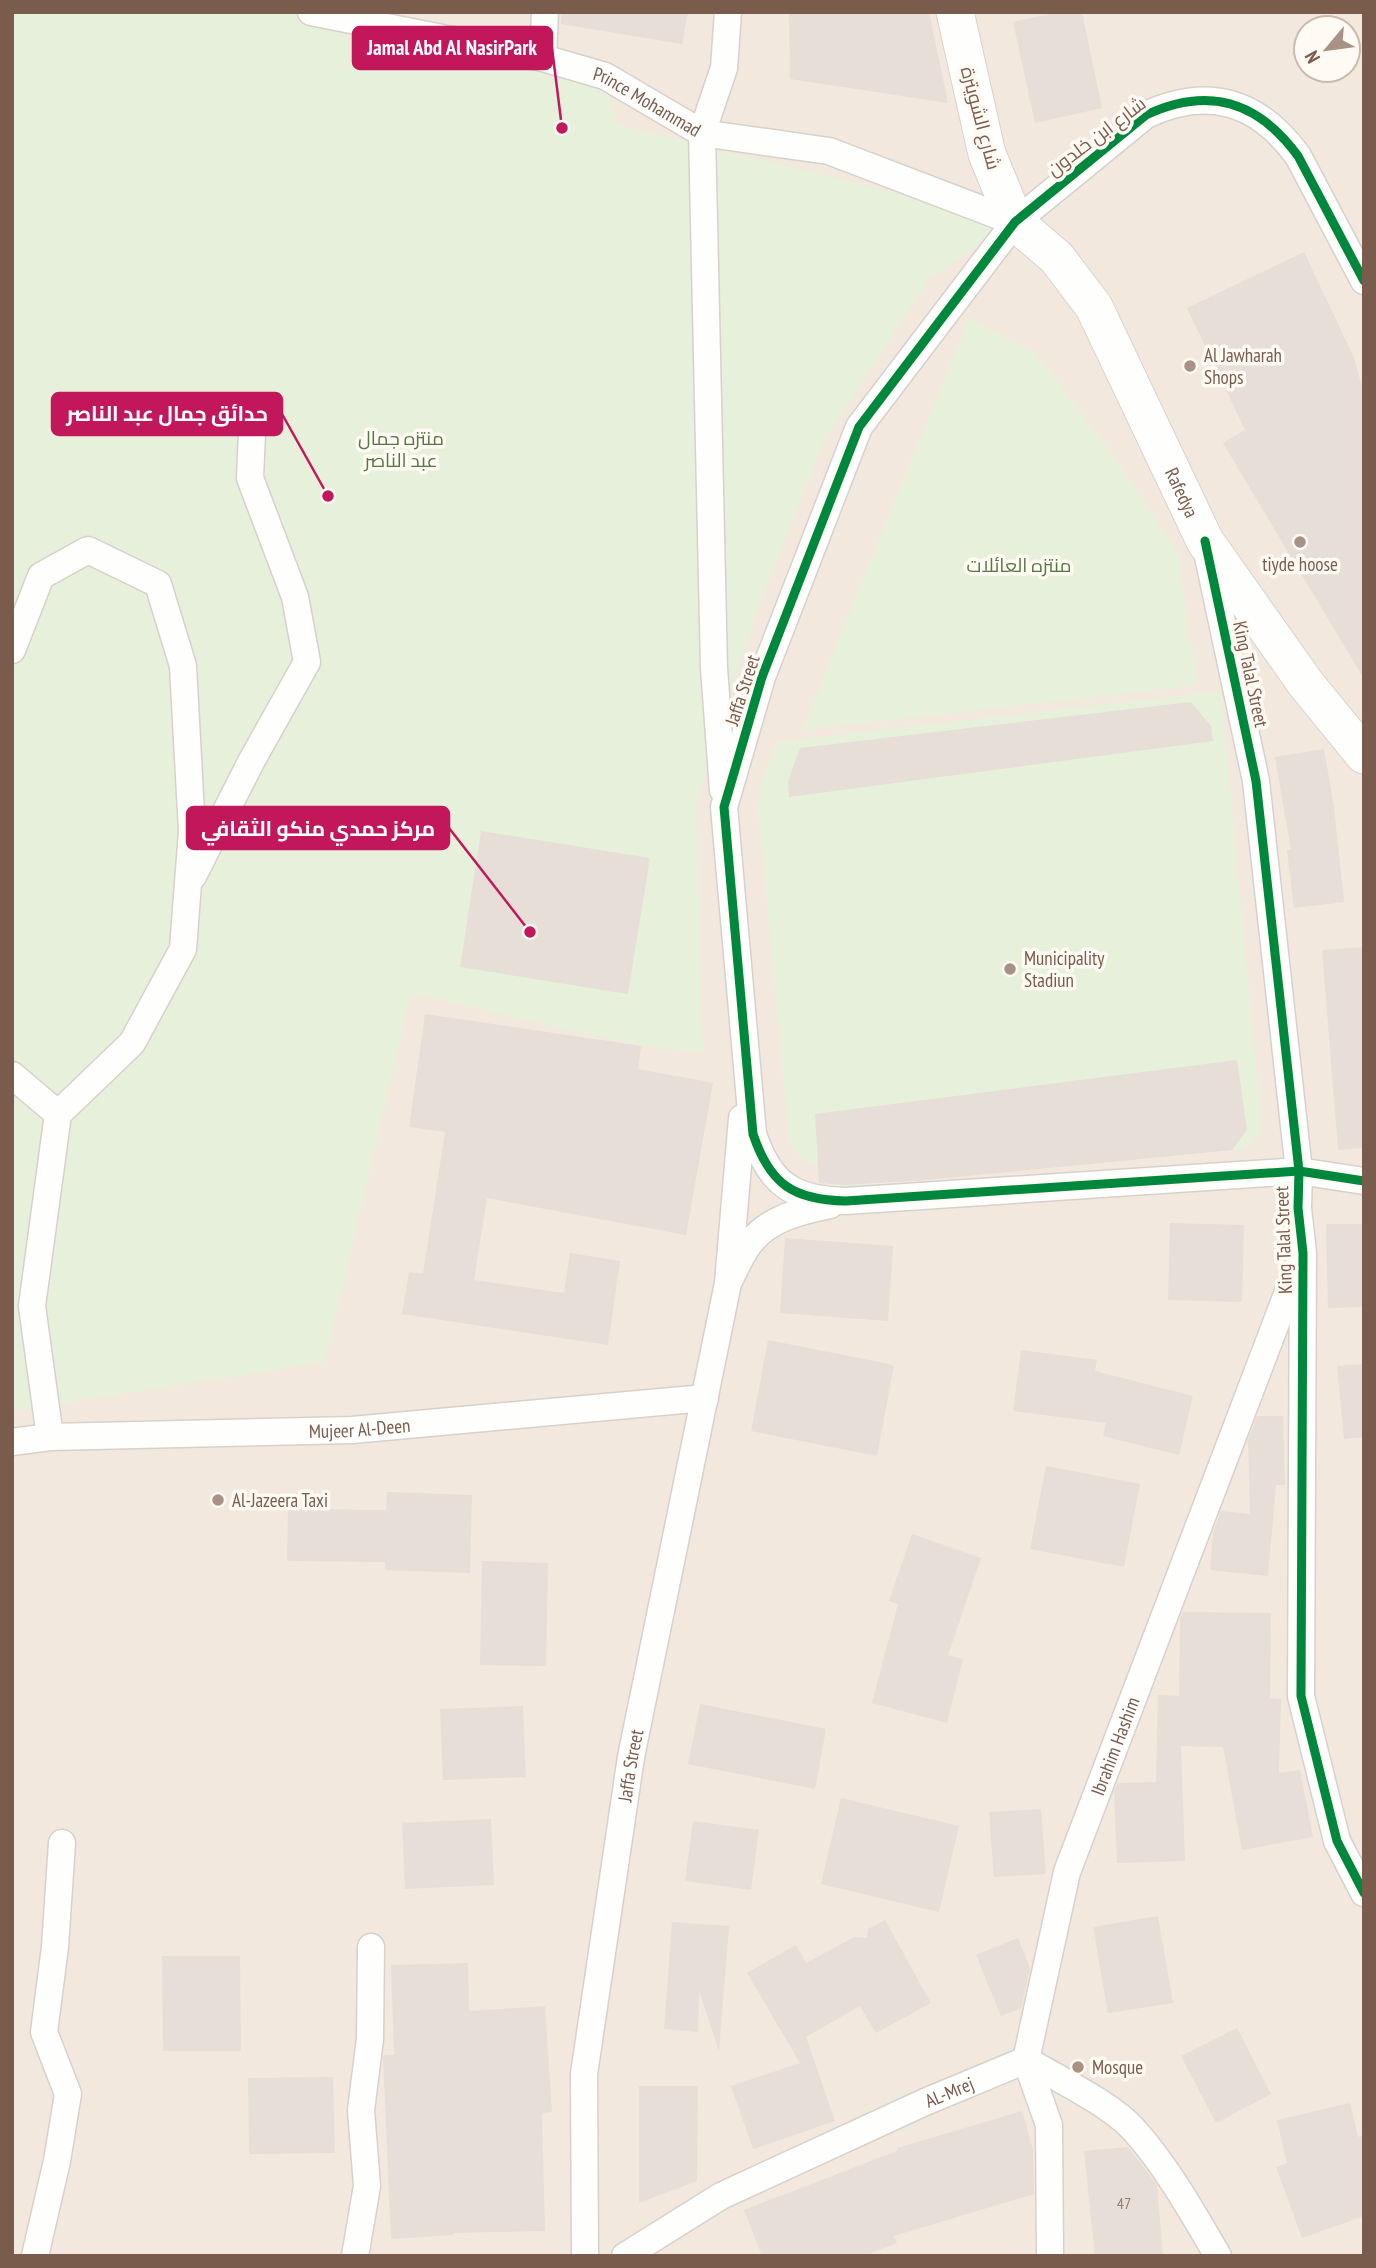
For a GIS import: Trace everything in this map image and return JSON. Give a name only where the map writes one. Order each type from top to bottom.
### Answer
[{"type":"main road","name":"شارع الشويترة","points":[[955,12],[987,154],[1015,222]]},
{"type":"main road","name":"Rafedya","points":[[1015,222],[1057,258],[1094,307],[1205,541],[1306,684],[1364,755]]},
{"type":"street","name":"Prince Mohammad","points":[[312,12],[543,58],[605,76],[702,133],[829,150],[1015,222]]},
{"type":"street","points":[[543,58],[545,12]]},
{"type":"street","points":[[724,807],[715,668],[702,133],[724,68],[728,12]]},
{"type":"street","name":"شارع ابن خلدون","points":[[1015,222],[1146,115],[1184,102],[1221,102],[1256,114],[1284,138],[1356,245],[1364,281]]},
{"type":"street","name":"Jaffa Street","points":[[846,1201],[819,1201],[796,1193],[775,1178],[761,1158],[753,1134],[724,807],[762,677],[859,427],[1015,222]]},
{"type":"street","points":[[188,887],[252,760],[307,662],[295,597],[250,478],[252,432]]},
{"type":"street","name":"King Talal Street","points":[[1205,541],[1256,781],[1299,1171],[1298,1208],[1303,1253],[1301,1696],[1337,1841],[1364,1893]]},
{"type":"street","points":[[12,610],[41,576],[88,550],[158,583],[183,666],[192,831],[183,949],[132,1043],[58,1114],[32,1306],[50,1437]]},
{"type":"street","points":[[12,650],[41,576]]},
{"type":"street","points":[[728,1283],[747,1060]]},
{"type":"street","points":[[12,1075],[58,1114]]},
{"type":"street","points":[[728,1283],[750,1242],[765,1229],[780,1219],[800,1212],[846,1201],[1299,1171],[1364,1181]]},
{"type":"street","name":"Ibrahim Hashim","points":[[1026,2060],[1067,1872],[1303,1253]]},
{"type":"street","name":"Jaffa Street","points":[[585,2256],[584,2074],[631,1756],[728,1283]]},
{"type":"street","name":"Mujeer Al-Deen","points":[[12,1442],[50,1437],[352,1430],[705,1398]]},
{"type":"street","points":[[35,2256],[57,2161],[68,2094],[44,2032],[55,1947],[62,1843]]},
{"type":"street","points":[[355,2256],[367,2186],[361,2110],[370,2039],[371,1947]]},
{"type":"street","points":[[1026,2060],[1049,2125],[1050,2256]]},
{"type":"street","points":[[1026,2060],[1098,2102],[1133,2129],[1187,2204],[1218,2256]]},
{"type":"street","name":"AL-Mrej","points":[[625,2256],[721,2196],[925,2102],[1026,2060]]},
{"type":"shaded area","points":[[12,12],[1364,12],[1364,2256],[12,2256]]},
{"type":"green space","name":"منتزه جمال عبد الناصر","points":[[12,12],[307,12],[605,76],[617,125],[1015,222],[930,278],[824,440],[762,596],[696,804],[703,1052],[641,1046],[411,993],[325,1362],[12,1411]]},
{"type":"green space","name":"منتزه العائلات","points":[[969,318],[1037,355],[1118,462],[1177,552],[1198,685],[802,730]]},
{"type":"green space","name":"Municipality Stadiun","points":[[1221,691],[1262,1130],[1244,1149],[820,1190],[818,1165],[800,1156],[789,1140],[758,808],[762,780],[776,742]]},
{"type":"building","points":[[562,12],[688,12],[682,44],[561,24]]},
{"type":"building","points":[[789,12],[929,12],[948,103],[790,79]]},
{"type":"building","points":[[1058,12],[1082,12],[1102,108],[1035,123],[1013,22]]},
{"type":"building","points":[[1304,252],[1354,358],[1364,394],[1364,679],[1223,443],[1245,430],[1187,308]]},
{"type":"building","points":[[1191,702],[1211,726],[1213,741],[789,797],[788,781],[800,748]]},
{"type":"building","points":[[1324,749],[1334,807],[1344,902],[1294,908],[1287,850],[1291,850],[1275,757]]},
{"type":"building","points":[[481,831],[650,858],[628,994],[460,967]]},
{"type":"building","points":[[1364,947],[1364,1148],[1338,1150],[1322,950]]},
{"type":"building","points":[[425,1014],[641,1046],[638,1069],[713,1083],[686,1235],[487,1198],[474,1280],[564,1293],[570,1253],[620,1261],[608,1345],[402,1314],[409,1272],[423,1274],[445,1132],[409,1127]]},
{"type":"building","points":[[1237,1060],[1247,1130],[1232,1150],[926,1180],[846,1185],[819,1183],[815,1114]]},
{"type":"building","points":[[1170,1223],[1244,1225],[1242,1302],[1168,1300]]},
{"type":"building","points":[[1326,1224],[1364,1224],[1364,1307],[1328,1308]]},
{"type":"building","points":[[785,1238],[893,1246],[888,1321],[780,1313]]},
{"type":"building","points":[[768,1340],[894,1365],[877,1456],[751,1431]]},
{"type":"building","points":[[1021,1350],[1097,1360],[1095,1371],[1193,1396],[1179,1455],[1103,1436],[1106,1423],[1013,1411]]},
{"type":"building","points":[[1364,1364],[1364,1437],[1344,1439],[1337,1366]]},
{"type":"building","points":[[1257,1416],[1283,1416],[1285,1485],[1276,1485],[1268,1576],[1210,1570],[1213,1533],[1221,1511],[1250,1514],[1248,1440]]},
{"type":"building","points":[[1046,1466],[1140,1484],[1124,1567],[1030,1549]]},
{"type":"building","points":[[387,1492],[472,1495],[470,1573],[385,1570],[385,1562],[287,1561],[288,1509],[386,1510]]},
{"type":"building","points":[[912,1534],[981,1558],[948,1655],[963,1659],[947,1723],[872,1703],[898,1604],[889,1601]]},
{"type":"building","points":[[482,1561],[548,1563],[546,1666],[480,1665]]},
{"type":"building","points":[[1183,1612],[1271,1613],[1270,1698],[1281,1699],[1279,1773],[1300,1770],[1313,1837],[1242,1850],[1223,1747],[1181,1746],[1185,1861],[1117,1863],[1114,1792],[1118,1783],[1156,1782],[1158,1695],[1179,1696],[1180,1619]]},
{"type":"building","points":[[700,1704],[826,1729],[815,1789],[688,1764]]},
{"type":"building","points":[[523,1706],[526,1777],[443,1780],[440,1709]]},
{"type":"building","points":[[841,1798],[959,1826],[939,1912],[821,1884]]},
{"type":"building","points":[[1041,1809],[1046,1874],[994,1877],[989,1812]]},
{"type":"building","points":[[491,1819],[494,1885],[405,1889],[402,1823]]},
{"type":"building","points":[[693,1821],[759,1830],[751,1890],[685,1881]]},
{"type":"building","points":[[1158,1916],[1173,2003],[1108,2013],[1093,1927]]},
{"type":"building","points":[[885,1920],[931,2003],[876,2033],[860,2006],[806,2037],[835,2121],[753,2149],[731,2086],[800,2063],[747,1973],[796,1945],[806,1963],[854,1937],[867,1938],[868,1929]]},
{"type":"building","points":[[672,1922],[729,1926],[719,2051],[699,1991],[698,2032],[664,2029]]},
{"type":"building","points":[[1018,1938],[1030,1968],[1021,2008],[1001,2016],[976,1955]]},
{"type":"building","points":[[162,1956],[240,1956],[241,2051],[163,2051]]},
{"type":"building","points":[[468,1963],[469,2011],[545,2006],[552,2112],[542,2113],[545,2231],[454,2233],[391,2239],[383,2058],[384,2055],[394,2055],[391,1965]]},
{"type":"building","points":[[1237,2028],[1271,2094],[1216,2123],[1181,2056]]},
{"type":"building","points":[[333,2077],[335,2153],[249,2154],[248,2078]]},
{"type":"building","points":[[639,2086],[698,2086],[697,2181],[639,2203]]},
{"type":"building","points":[[1350,2103],[1358,2137],[1364,2135],[1364,2216],[1302,2238],[1276,2167],[1287,2163],[1277,2120]]},
{"type":"building","points":[[1022,2111],[1033,2149],[1034,2194],[894,2236],[897,2243],[864,2256],[762,2256],[744,2210],[897,2151],[897,2148]]},
{"type":"building","points":[[1128,2147],[1157,2185],[1163,2256],[1095,2256],[1084,2151]]},
{"type":"cycle path","points":[[1364,281],[1298,156],[1266,122],[1249,111],[1230,104],[1190,101],[1146,115],[1015,222],[859,427],[762,677],[724,807],[753,1134],[767,1166],[786,1186],[812,1197],[846,1201],[1299,1171],[1364,1181]]},
{"type":"cycle path","points":[[1205,541],[1256,781],[1299,1171],[1298,1208],[1303,1253],[1301,1696],[1337,1841],[1364,1893]]},
{"type":"place","name":"Jamal Abd Al NasirPark","points":[[562,128]]},
{"type":"place","name":"Al Jawharah Shops","points":[[1190,366]]},
{"type":"place","name":"حدائق جمال عبد الناصر","points":[[328,496]]},
{"type":"place","name":"tiyde hoose","points":[[1300,542]]},
{"type":"place","name":"مركز حمدي منكو الثقافي","points":[[530,932]]},
{"type":"place","name":"Municipality Stadiun","points":[[1010,969]]},
{"type":"place","name":"Al-Jazeera Taxi","points":[[218,1500]]},
{"type":"place","name":"Mosque","points":[[1078,2067]]}]
